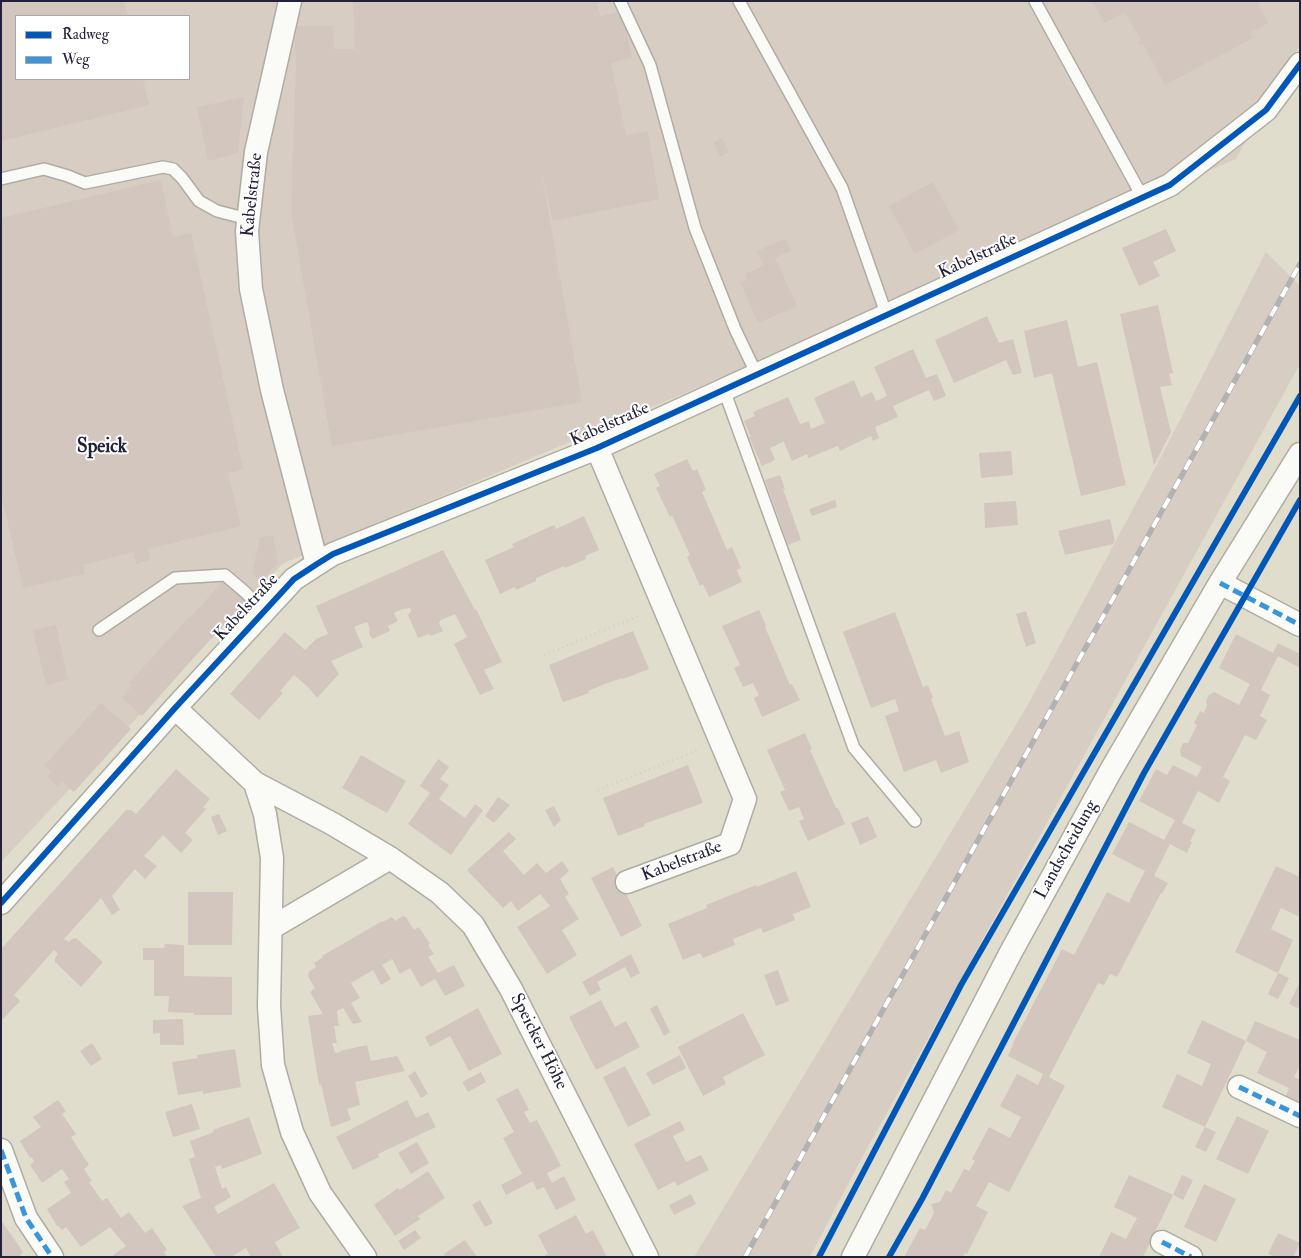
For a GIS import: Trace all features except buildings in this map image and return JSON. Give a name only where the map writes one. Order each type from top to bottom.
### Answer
[{"type":"street","name":"Kabelstraße","points":[[290,1],[256,152],[247,231],[251,289],[272,390],[317,564]]},
{"type":"street","name":"Kabelstraße","points":[[1,903],[175,708],[294,579],[317,564],[333,554],[597,448],[1170,185],[1266,110],[1300,64]]},
{"type":"street","name":"Kabelstraße","points":[[597,448],[745,798],[730,844],[627,882]]},
{"type":"street","name":"Landscheidung","points":[[853,1257],[1021,935],[1110,772],[1220,583],[1300,454]]},
{"type":"street","points":[[1220,583],[1300,625]]},
{"type":"street","name":"Speicker Höhe","points":[[175,708],[255,783],[331,823],[390,858],[440,893],[473,925],[511,989],[647,1257]]},
{"type":"street","points":[[255,783],[264,814],[272,858],[269,1006],[273,1065],[292,1132],[320,1193],[365,1257]]},
{"type":"street","points":[[271,928],[390,858]]},
{"type":"street","points":[[1239,1087],[1300,1116]]},
{"type":"street","points":[[1,1150],[26,1218],[52,1257]]},
{"type":"street","points":[[1162,1242],[1191,1257]]},
{"type":"lane","points":[[620,1],[650,66],[695,228],[735,329],[757,375]]},
{"type":"lane","points":[[739,1],[842,188],[887,316]]},
{"type":"lane","points":[[1035,1],[1143,198]]},
{"type":"lane","points":[[1,179],[44,169],[85,183],[162,167],[173,169],[182,178],[198,201],[217,212],[248,219]]},
{"type":"lane","points":[[724,390],[854,748],[915,821]]},
{"type":"lane","points":[[99,630],[175,578],[225,575],[264,612]]},
{"type":"path","points":[[544,655],[664,606]]},
{"type":"path","points":[[598,790],[721,741]]},
{"type":"shaded area","points":[[1,1],[1300,1],[1300,45],[1236,159],[282,564],[1,862]]},
{"type":"shaded area","points":[[1266,252],[1300,286],[1300,364],[858,1165],[810,1257],[694,1257],[1026,708],[1163,453]]},
{"type":"railway","points":[[745,1257],[1300,264]]},
{"type":"marked path","points":[[1220,583],[1300,625]]},
{"type":"marked path","points":[[1239,1087],[1300,1116]]},
{"type":"marked path","points":[[1,1150],[26,1218],[52,1257]]},
{"type":"marked path","points":[[1162,1242],[1191,1257]]},
{"type":"cycle path","points":[[1,903],[175,708],[294,579],[317,564],[333,554],[597,448],[1170,185],[1266,110],[1300,64]]},
{"type":"cycle path","points":[[819,1257],[961,985],[1300,396]]},
{"type":"cycle path","points":[[889,1257],[922,1199],[1144,773],[1300,500]]},
{"type":"district","name":"Speick","points":[[102,448]]}]
